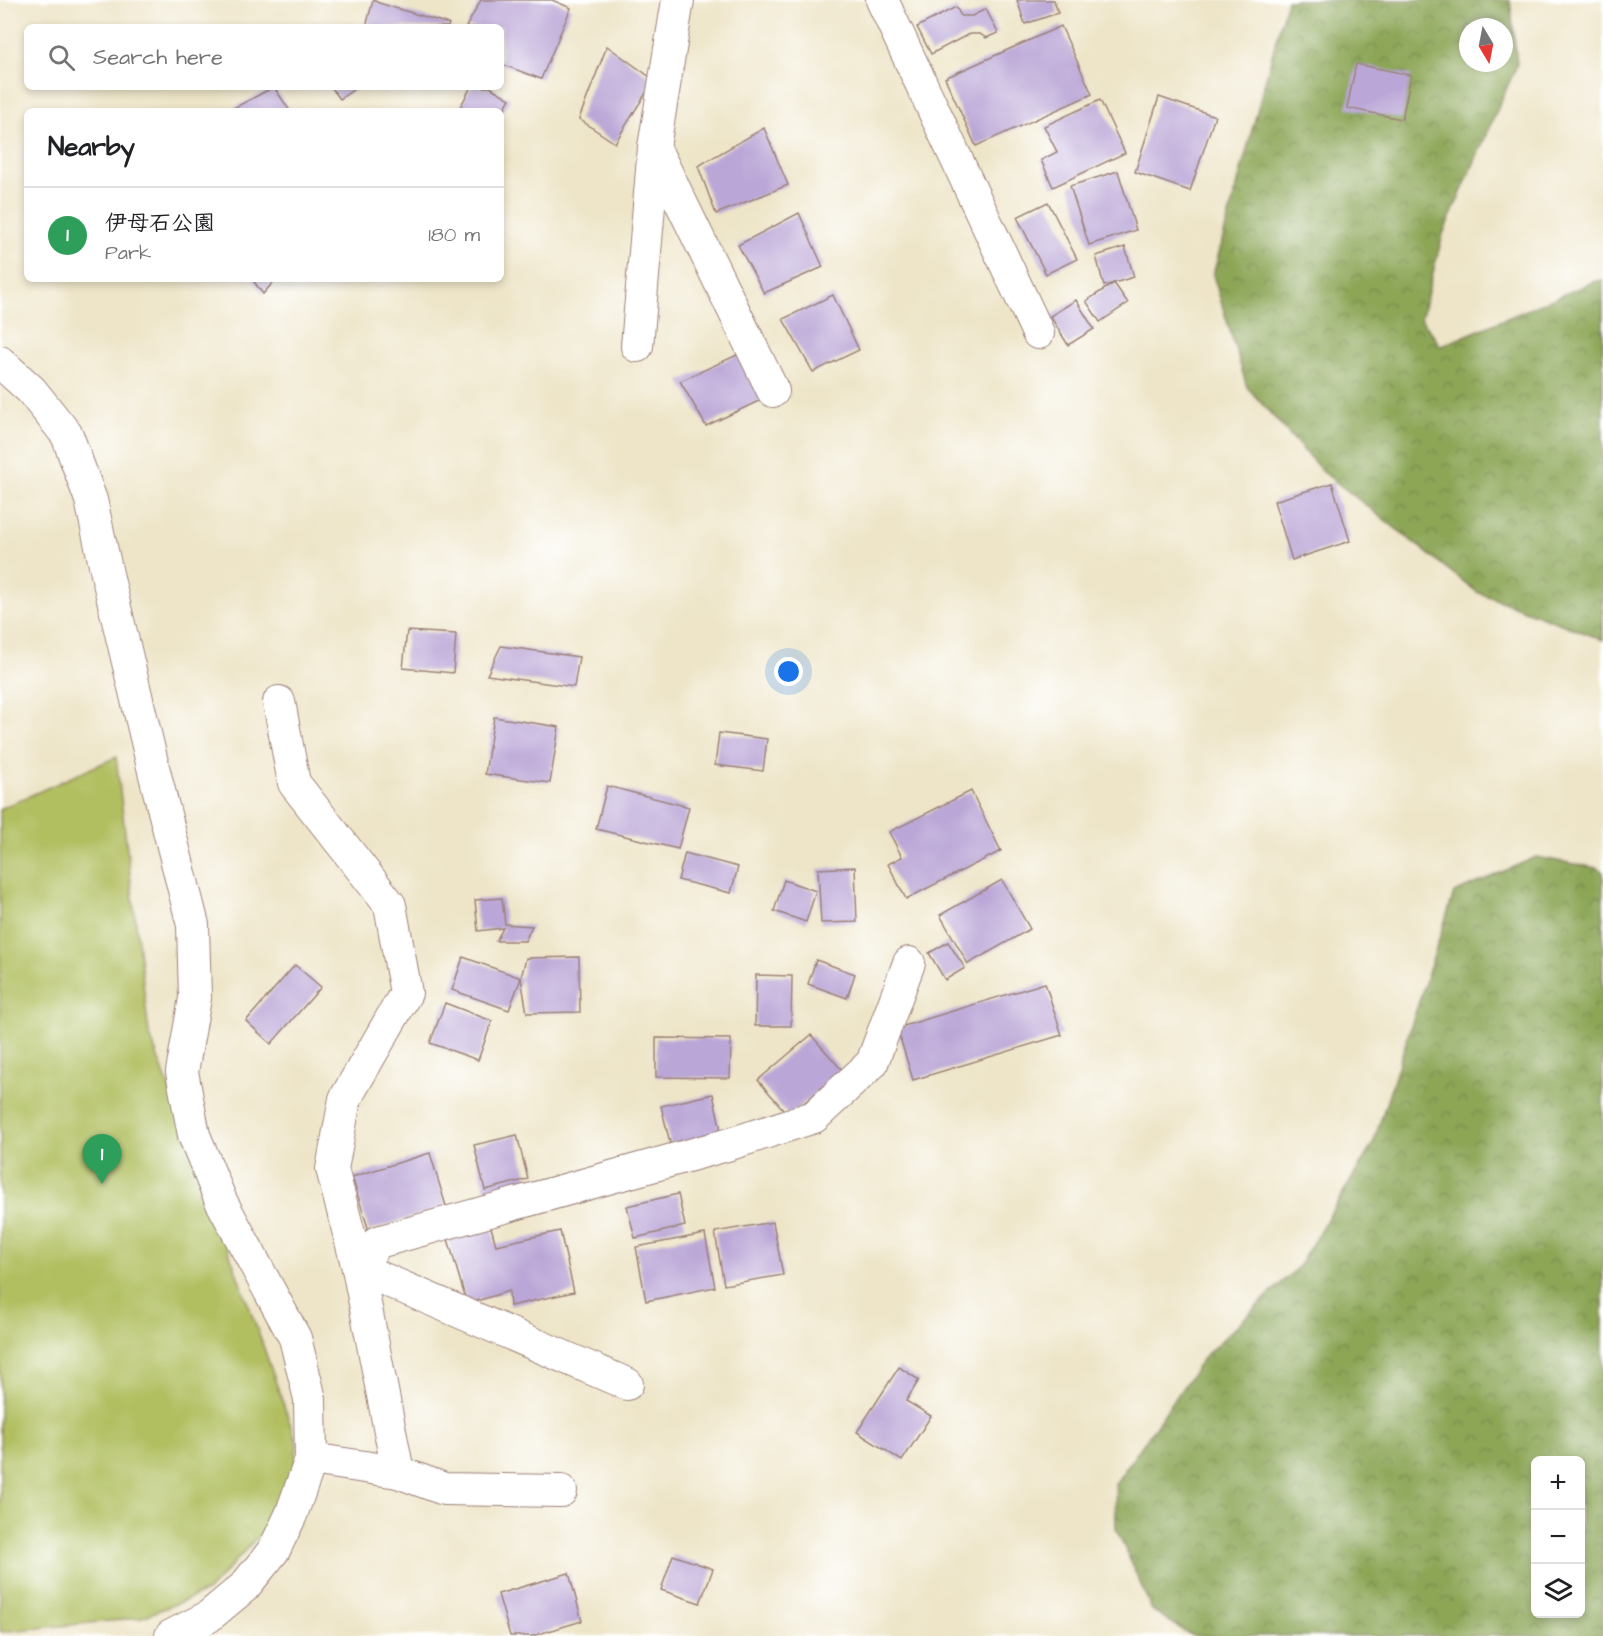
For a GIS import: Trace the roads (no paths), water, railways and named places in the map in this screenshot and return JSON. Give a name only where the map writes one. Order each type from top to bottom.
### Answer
[{"type":"street","points":[[637,346],[654,147],[678,0]]},
{"type":"street","points":[[882,0],[1038,333]]},
{"type":"street","points":[[654,147],[773,391]]},
{"type":"street","points":[[0,362],[31,390],[67,435],[92,500],[112,597],[193,925],[195,998],[182,1072],[194,1135],[221,1201],[295,1338],[310,1399],[311,1459],[291,1515],[274,1550],[244,1587],[208,1617],[171,1636]]},
{"type":"street","points":[[279,702],[294,783],[390,905],[406,993],[345,1099],[332,1169],[358,1268],[398,1473]]},
{"type":"street","points":[[358,1268],[378,1242],[718,1147],[814,1117],[872,1063],[909,963]]},
{"type":"street","points":[[358,1268],[627,1384]]},
{"type":"street","points":[[311,1459],[398,1473],[444,1489],[561,1491]]},
{"type":"place","name":"伊母石公園","points":[[102,1184]]}]
